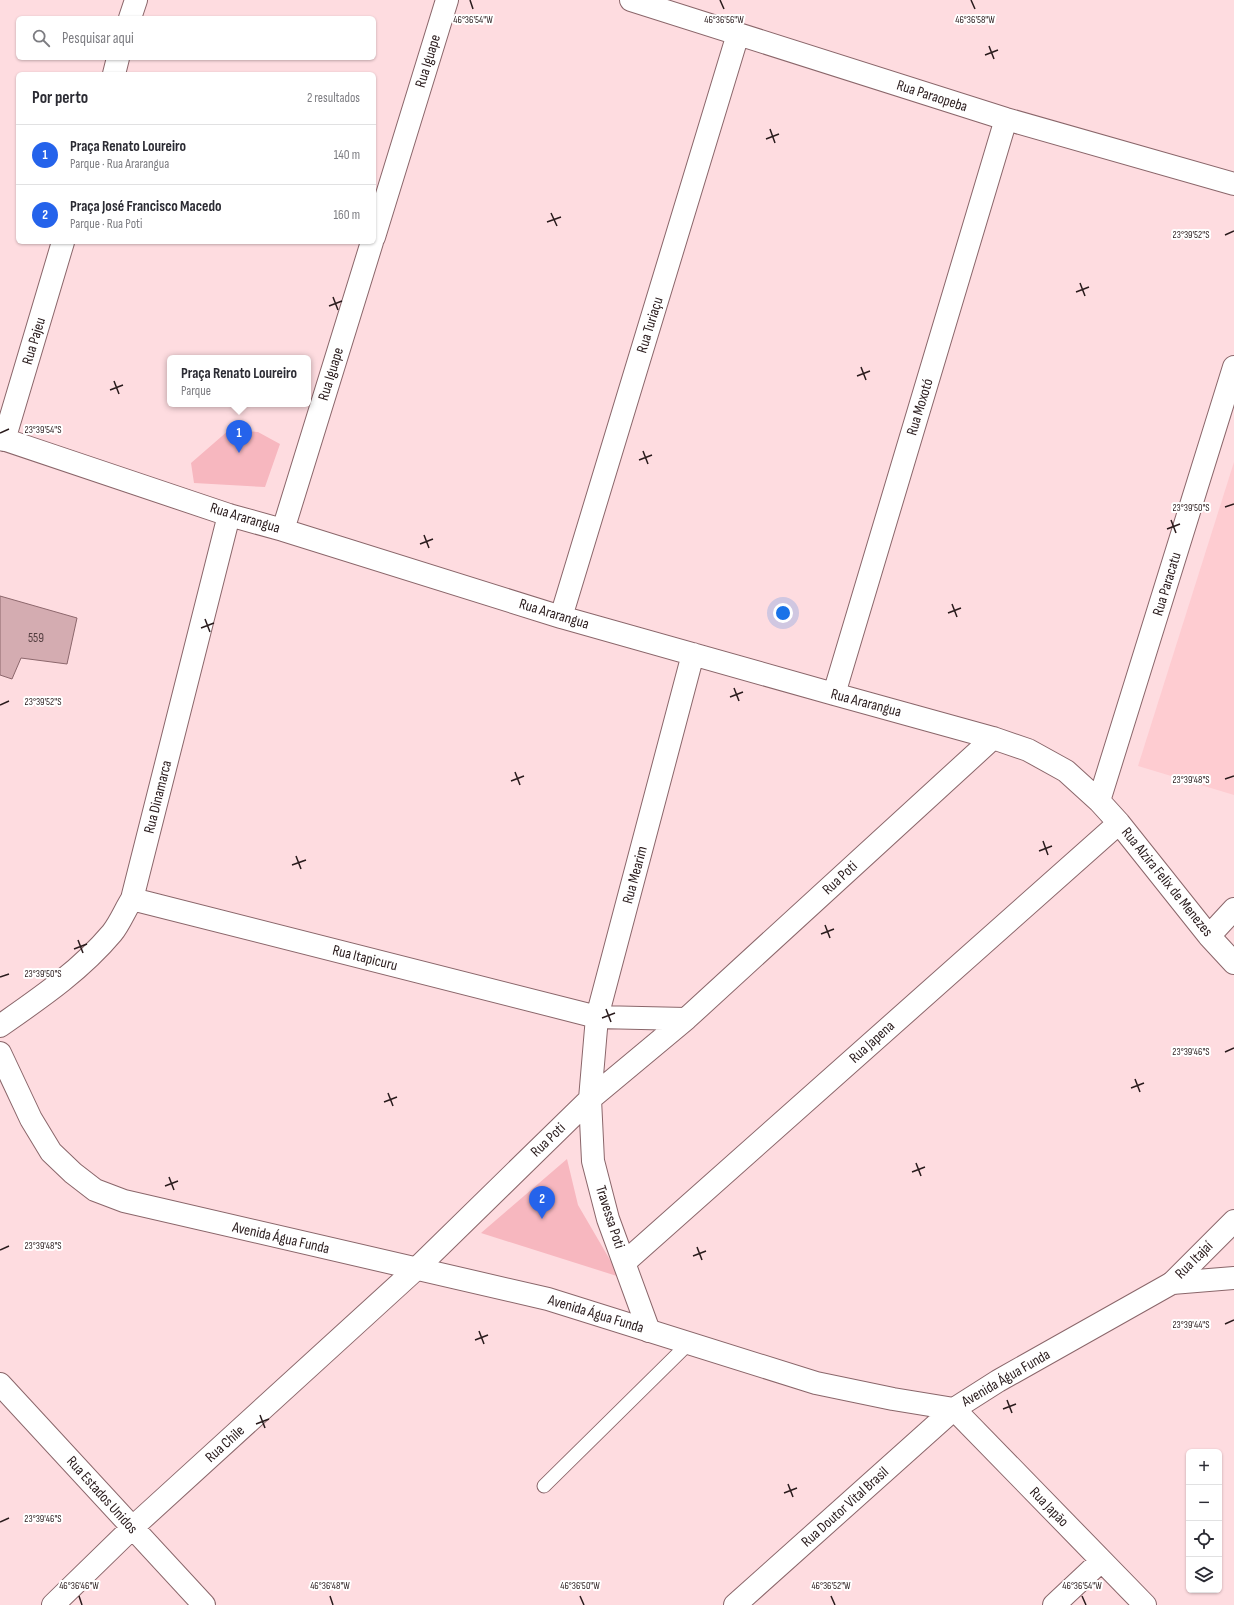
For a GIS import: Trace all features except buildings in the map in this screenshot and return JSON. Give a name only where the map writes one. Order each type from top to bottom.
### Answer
[{"type":"street","points":[[131,16],[136,0]]},
{"type":"street","name":"Rua Iguape","points":[[376,231],[448,0]]},
{"type":"street","name":"Rua Paraopeba","points":[[631,0],[1006,119],[1234,184]]},
{"type":"street","name":"Rua Turiaçu","points":[[561,617],[738,34]]},
{"type":"street","points":[[114,72],[118,60]]},
{"type":"street","name":"Rua Moxotó","points":[[834,694],[1006,119]]},
{"type":"street","name":"Rua Pajeu","points":[[2,439],[63,244]]},
{"type":"street","name":"Rua Iguape","points":[[283,530],[371,244]]},
{"type":"street","name":"Rua Paracatu","points":[[1099,801],[1234,367]]},
{"type":"street","name":"Rua Ararangua","points":[[2,439],[229,515],[283,530],[561,617],[992,738],[1028,750],[1066,771],[1099,801]]},
{"type":"street","name":"Rua Dinamarca","points":[[0,1026],[52,990],[83,964],[112,932],[132,899],[229,515]]},
{"type":"street","name":"Rua Mearim","points":[[590,1099],[597,1017],[693,654]]},
{"type":"street","name":"Rua Poti","points":[[416,1269],[590,1099],[686,1019],[992,738]]},
{"type":"street","name":"Rua Alzira Felix de Menezes","points":[[1099,801],[1119,823],[1209,936],[1234,963]]},
{"type":"street","name":"Rua Japena","points":[[625,1262],[1119,823]]},
{"type":"street","name":"Rua Itapicuru","points":[[132,899],[597,1017]]},
{"type":"street","points":[[1209,936],[1234,909]]},
{"type":"street","points":[[597,1017],[686,1019]]},
{"type":"street","name":"Avenida Água Funda","points":[[0,1053],[31,1119],[51,1152],[74,1173],[96,1190],[124,1201],[548,1299],[816,1384],[893,1400],[954,1408],[998,1381],[1172,1283],[1234,1278]]},
{"type":"street","name":"Travessa Poti","points":[[590,1099],[593,1161],[608,1219],[625,1262],[648,1331]]},
{"type":"street","name":"Rua Itajaí","points":[[1172,1283],[1234,1221]]},
{"type":"street","name":"Rua Chile","points":[[53,1605],[132,1528],[416,1269]]},
{"type":"street","name":"Rua Estados Unidos","points":[[0,1384],[204,1605]]},
{"type":"street","name":"Rua Japão","points":[[954,1408],[1145,1605]]},
{"type":"street","name":"Rua Doutor Vital Brasil","points":[[735,1605],[954,1408]]},
{"type":"street","points":[[1054,1605],[1101,1561]]},
{"type":"lane","points":[[544,1486],[688,1344]]},
{"type":"shaded area","points":[[229,430],[258,432],[280,444],[265,487],[194,483],[191,463]]},
{"type":"shaded area","points":[[1234,462],[1234,795],[1138,766]]},
{"type":"shaded area","points":[[567,1159],[578,1205],[620,1277],[481,1233]]},
{"type":"place","name":"Praça Renato Loureiro","points":[[239,453]]},
{"type":"place","name":"Praça José Francisco Macedo","points":[[542,1219]]}]
